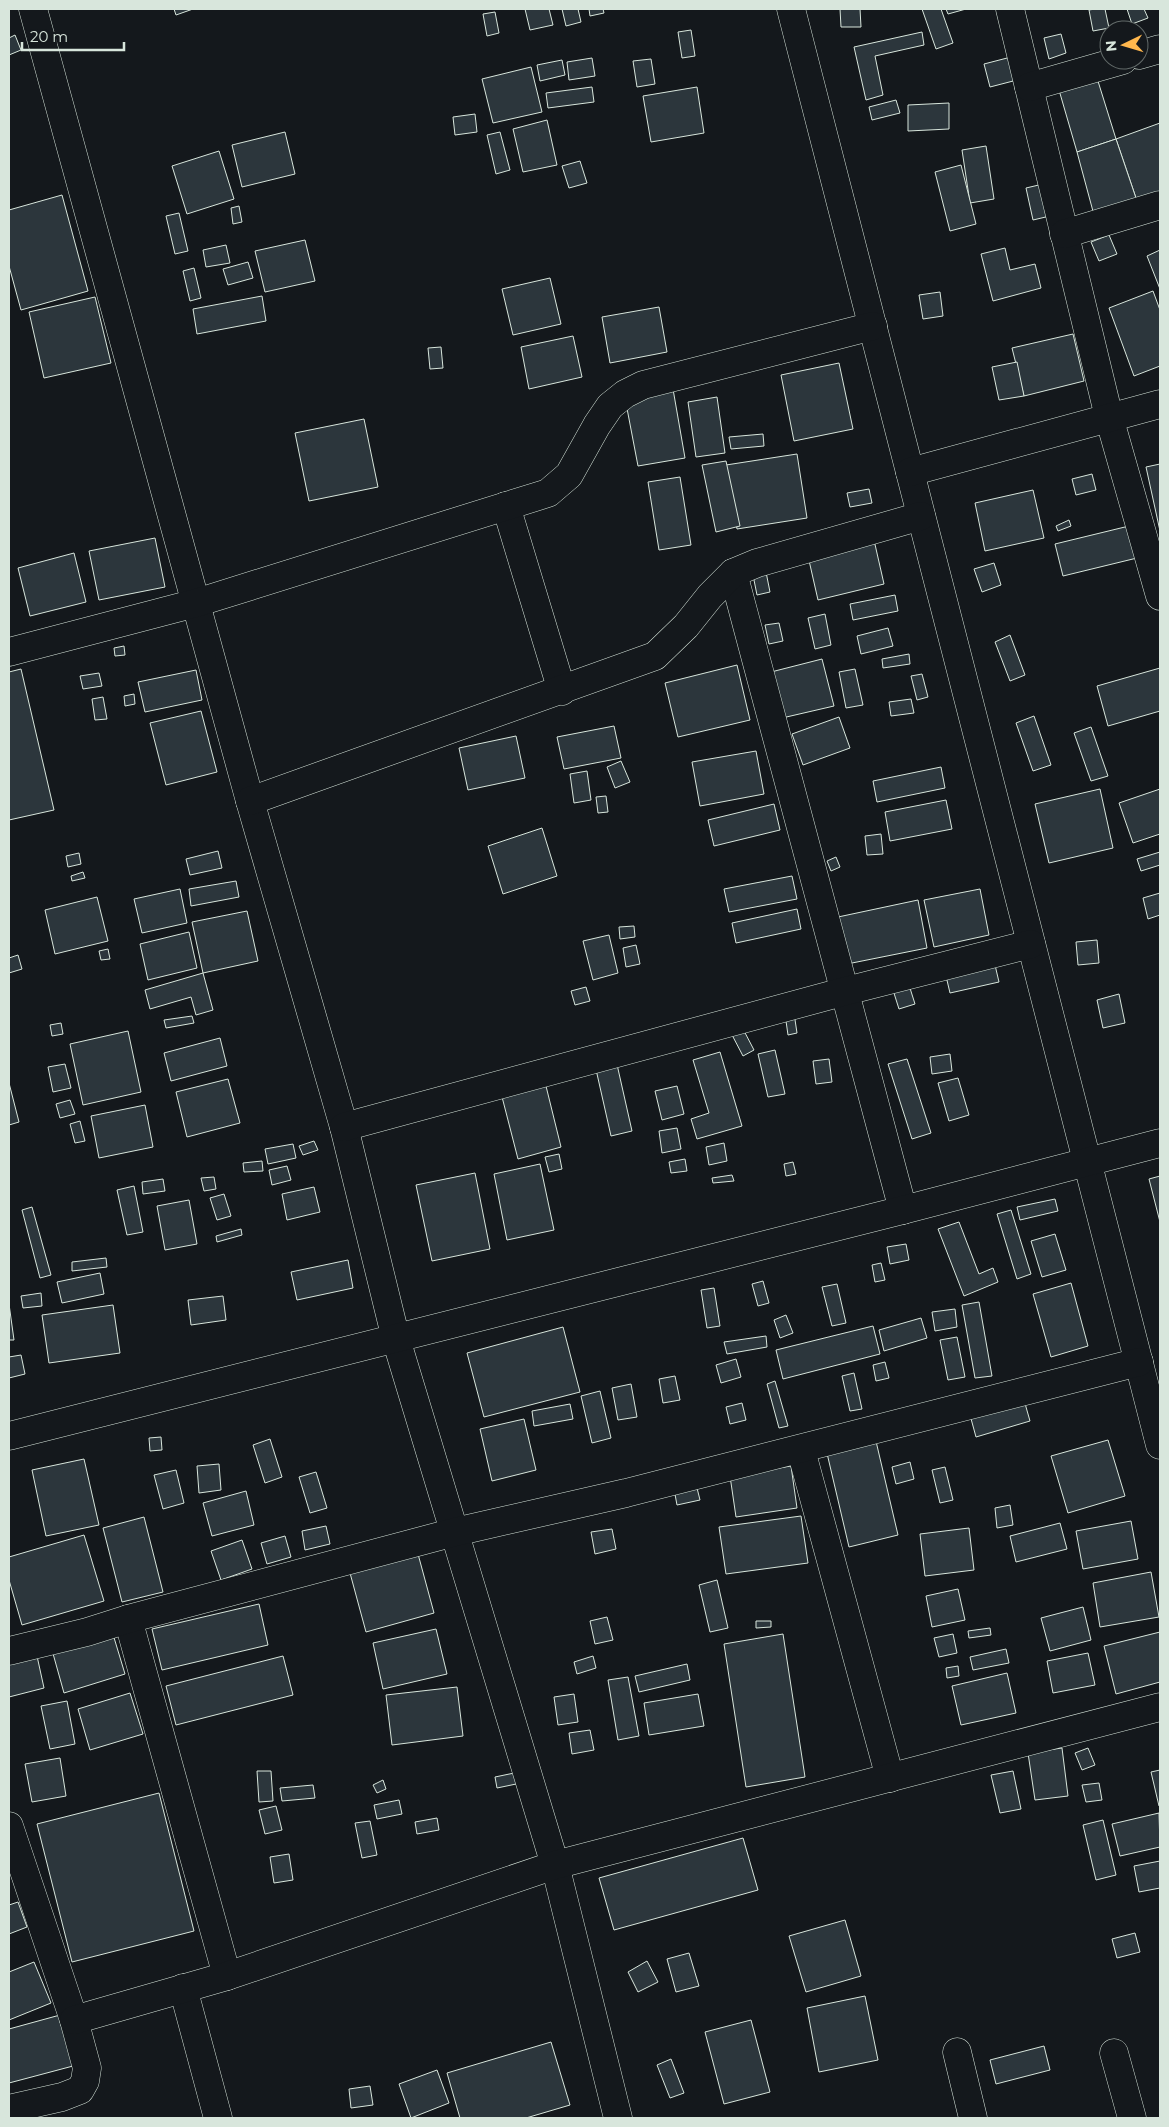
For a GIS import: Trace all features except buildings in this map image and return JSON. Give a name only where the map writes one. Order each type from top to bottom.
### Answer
[{"type":"street","points":[[33,9],[250,801],[344,1127],[396,1339],[555,1865],[614,2117]]},
{"type":"street","points":[[792,9],[1160,1445]]},
{"type":"street","points":[[1010,9],[1109,417],[1160,596]]},
{"type":"street","points":[[1028,88],[1099,67]]},
{"type":"street","points":[[1064,234],[1160,205]]},
{"type":"street","points":[[9,652],[196,603],[548,492],[569,475],[596,425],[610,406],[625,394],[643,386],[873,326]]},
{"type":"street","points":[[910,472],[1160,404]]},
{"type":"street","points":[[506,506],[562,691]]},
{"type":"street","points":[[250,801],[562,691],[655,656],[686,626],[710,596],[732,574],[756,563],[922,516]]},
{"type":"street","points":[[732,574],[846,991],[903,1210]]},
{"type":"street","points":[[344,1127],[846,991],[1032,944]]},
{"type":"street","points":[[9,1436],[903,1210],[1160,1143]]},
{"type":"street","points":[[9,1651],[88,1632],[128,1619],[455,1532],[801,1450],[1139,1362]]},
{"type":"street","points":[[801,1450],[890,1778]]},
{"type":"street","points":[[128,1619],[227,1976]]},
{"type":"street","points":[[74,2020],[227,1976],[555,1865],[1160,1707]]},
{"type":"street","points":[[9,1826],[74,2020],[86,2068],[85,2081],[80,2090],[62,2097],[9,2109]]},
{"type":"street","points":[[183,1988],[218,2118]]},
{"type":"street","points":[[957,2052],[973,2118]]},
{"type":"street","points":[[1114,2053],[1132,2118]]}]
